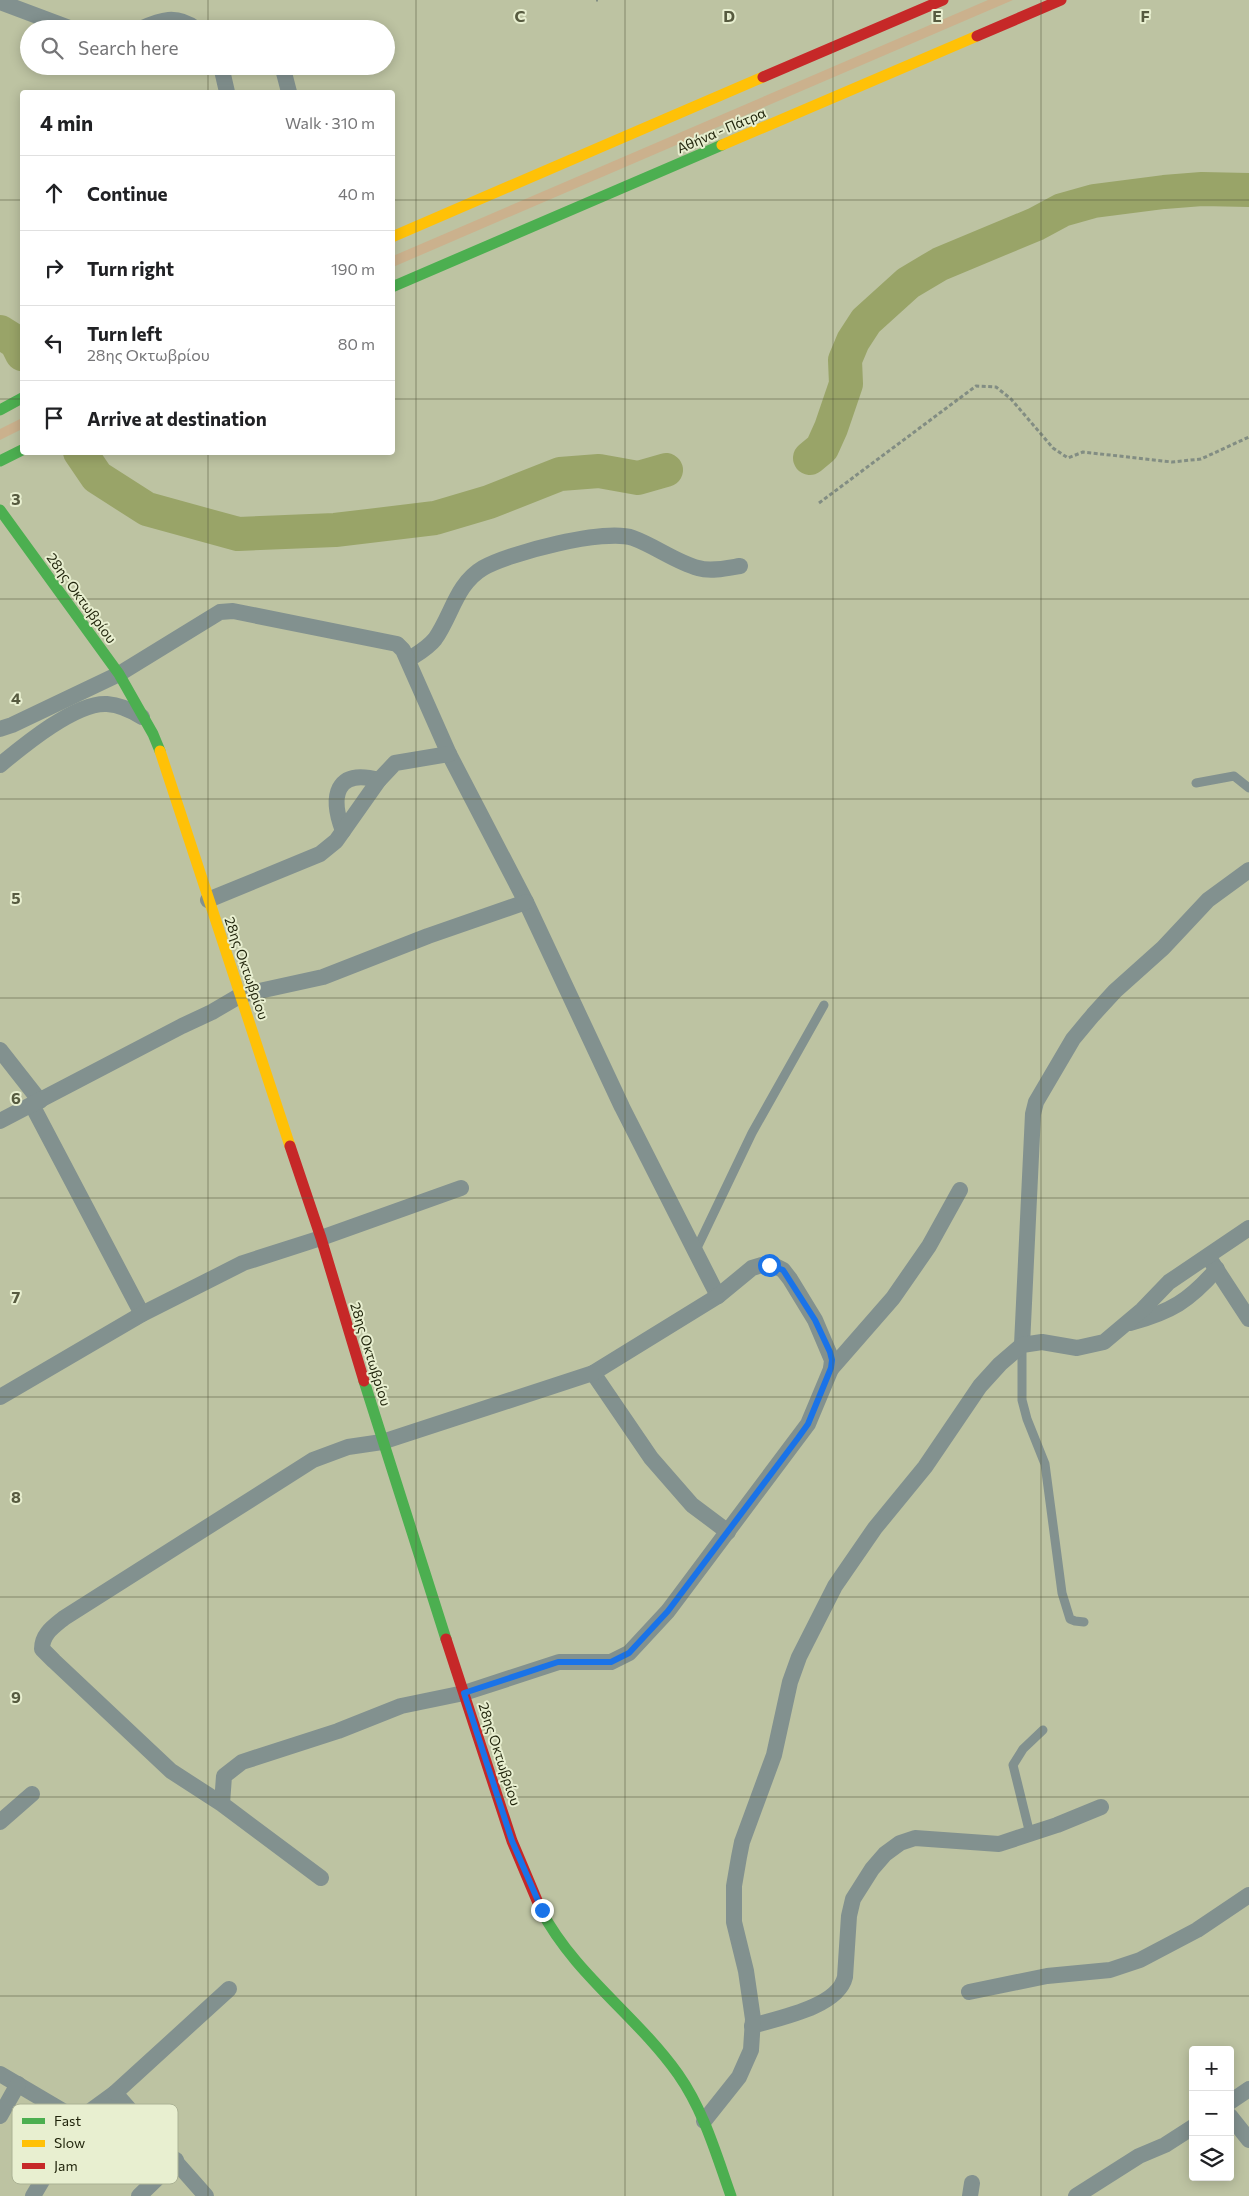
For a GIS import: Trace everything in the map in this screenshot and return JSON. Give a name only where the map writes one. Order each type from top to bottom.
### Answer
[{"type":"main road","points":[[395,236],[944,0]]},
{"type":"main road","name":"Αθήνα - Πάτρα","points":[[395,286],[1060,0]]},
{"type":"main road","points":[[0,410],[20,399]]},
{"type":"main road","points":[[0,461],[20,451]]},
{"type":"main road","name":"28ης Οκτωβρίου","points":[[0,510],[5,526],[119,674],[167,766],[208,900],[241,995],[280,1121],[321,1238],[382,1442],[512,1841],[546,1918],[566,1950],[669,2064],[690,2093],[704,2120],[731,2196]]},
{"type":"street","points":[[0,2],[48,20]]},
{"type":"street","points":[[161,20],[179,20]]},
{"type":"street","points":[[223,75],[227,90]]},
{"type":"street","points":[[285,75],[288,90]]},
{"type":"street","points":[[408,660],[421,652],[434,640],[460,590],[469,577],[483,568],[514,555],[556,545],[616,535],[632,538],[699,569],[740,566]]},
{"type":"street","points":[[0,729],[119,674],[210,616],[220,612],[233,611],[397,644],[403,650],[408,660],[449,754],[526,902],[622,1107],[718,1296]]},
{"type":"street","points":[[0,765],[31,740],[61,720],[92,705],[106,704],[127,707],[144,719]]},
{"type":"street","points":[[208,900],[320,854],[336,841],[379,780],[395,763],[449,754]]},
{"type":"street","points":[[343,831],[336,812],[336,801],[343,783],[351,777],[366,777],[379,780]]},
{"type":"street","points":[[1022,1345],[1033,1114],[1036,1102],[1073,1040],[1115,991],[1163,948],[1208,900],[1249,870]]},
{"type":"street","points":[[0,1121],[212,1012],[241,995],[324,977],[428,936],[526,902]]},
{"type":"street","points":[[0,1050],[36,1102],[142,1314]]},
{"type":"street","points":[[0,1397],[142,1314],[243,1263],[321,1238],[462,1188]]},
{"type":"street","points":[[831,1368],[893,1298],[929,1246],[960,1190]]},
{"type":"street","points":[[704,2120],[739,2077],[751,2050],[752,2026],[746,1971],[734,1922],[734,1886],[742,1842],[774,1755],[790,1682],[799,1657],[835,1586],[855,1555],[925,1467],[980,1386],[1000,1364],[1022,1345],[1042,1342],[1077,1348],[1104,1342],[1126,1324],[1169,1282],[1249,1228]]},
{"type":"street","points":[[1208,1255],[1249,1319]]},
{"type":"street","points":[[222,1804],[224,1776],[242,1762],[338,1731],[401,1706],[464,1693],[558,1662],[611,1662],[629,1653],[668,1611],[808,1424],[831,1368],[832,1360],[822,1335],[783,1270],[769,1265],[752,1268],[718,1296],[593,1373],[382,1442],[348,1447],[313,1460],[64,1618],[42,1639],[42,1649],[172,1770],[222,1804],[320,1878]]},
{"type":"street","points":[[1126,1324],[1160,1314],[1174,1307],[1191,1296],[1217,1269]]},
{"type":"street","points":[[593,1373],[650,1458],[692,1505],[728,1532]]},
{"type":"street","points":[[0,1822],[32,1794]]},
{"type":"street","points":[[752,2026],[819,2004],[838,1993],[843,1986],[845,1977],[849,1916],[853,1899],[872,1869],[885,1854],[900,1843],[915,1838],[999,1844],[1102,1807]]},
{"type":"street","points":[[969,1992],[1047,1976],[1110,1970],[1140,1960],[1197,1930],[1249,1895]]},
{"type":"street","points":[[100,2104],[115,2093],[229,1989]]},
{"type":"street","points":[[0,2074],[51,2104]]},
{"type":"street","points":[[0,2116],[18,2084]]},
{"type":"street","points":[[1234,2099],[1249,2089]]},
{"type":"street","points":[[115,2093],[124,2104]]},
{"type":"street","points":[[1234,2121],[1249,2140]]},
{"type":"street","points":[[1076,2196],[1139,2156],[1165,2145],[1189,2130]]},
{"type":"street","points":[[178,2162],[206,2196]]},
{"type":"street","points":[[33,2196],[40,2184]]},
{"type":"street","points":[[139,2196],[151,2184]]},
{"type":"lane","points":[[1196,783],[1234,776],[1249,788]]},
{"type":"lane","points":[[696,1250],[752,1133],[824,1005]]},
{"type":"lane","points":[[1022,1345],[1022,1400],[1027,1420],[1045,1464],[1062,1593],[1070,1618],[1075,1621],[1084,1622]]},
{"type":"lane","points":[[1030,1834],[1013,1766],[1023,1749],[1043,1730]]},
{"type":"path","points":[[819,503],[976,386],[996,387],[1011,400],[1052,448],[1068,458],[1083,452],[1172,462],[1201,459],[1249,437]]},
{"type":"shaded area","points":[[988,0],[1013,0],[395,266],[395,255]]},
{"type":"shaded area","points":[[20,419],[20,430],[0,440],[0,429]]},
{"type":"waterway","points":[[810,458],[822,448],[831,428],[846,384],[845,360],[853,341],[866,321],[908,283],[940,264],[1036,224],[1062,210],[1094,201],[1202,189],[1249,190]]},
{"type":"waterway","points":[[0,332],[16,342],[20,350]]},
{"type":"waterway","points":[[82,455],[97,477],[147,509],[238,534],[335,530],[435,518],[489,502],[560,474],[599,471],[638,478],[666,470]]},
{"type":"traffic: fast","points":[[395,286],[722,145]]},
{"type":"traffic: fast","points":[[0,410],[20,399]]},
{"type":"traffic: fast","points":[[0,461],[20,451]]},
{"type":"traffic: fast","points":[[0,510],[119,674],[153,734],[160,751]]},
{"type":"traffic: fast","points":[[364,1381],[446,1639]]},
{"type":"traffic: fast","points":[[541,1910],[571,1955],[644,2033],[678,2074],[702,2118],[731,2196]]},
{"type":"traffic: slow","points":[[722,145],[977,36]]},
{"type":"traffic: slow","points":[[395,236],[763,77]]},
{"type":"traffic: slow","points":[[160,751],[290,1146]]},
{"type":"traffic: jam","points":[[763,77],[943,0]]},
{"type":"traffic: jam","points":[[977,36],[1061,0]]},
{"type":"traffic: jam","points":[[290,1146],[321,1238],[364,1381]]},
{"type":"traffic: jam","points":[[446,1639],[512,1841],[541,1910]]},
{"type":"route","points":[[542,1910],[512,1841],[464,1693],[558,1662],[587,1660],[611,1662],[629,1653],[645,1638],[668,1611],[754,1499],[808,1424],[831,1368],[832,1360],[815,1320],[790,1279],[783,1270],[769,1265]]}]
